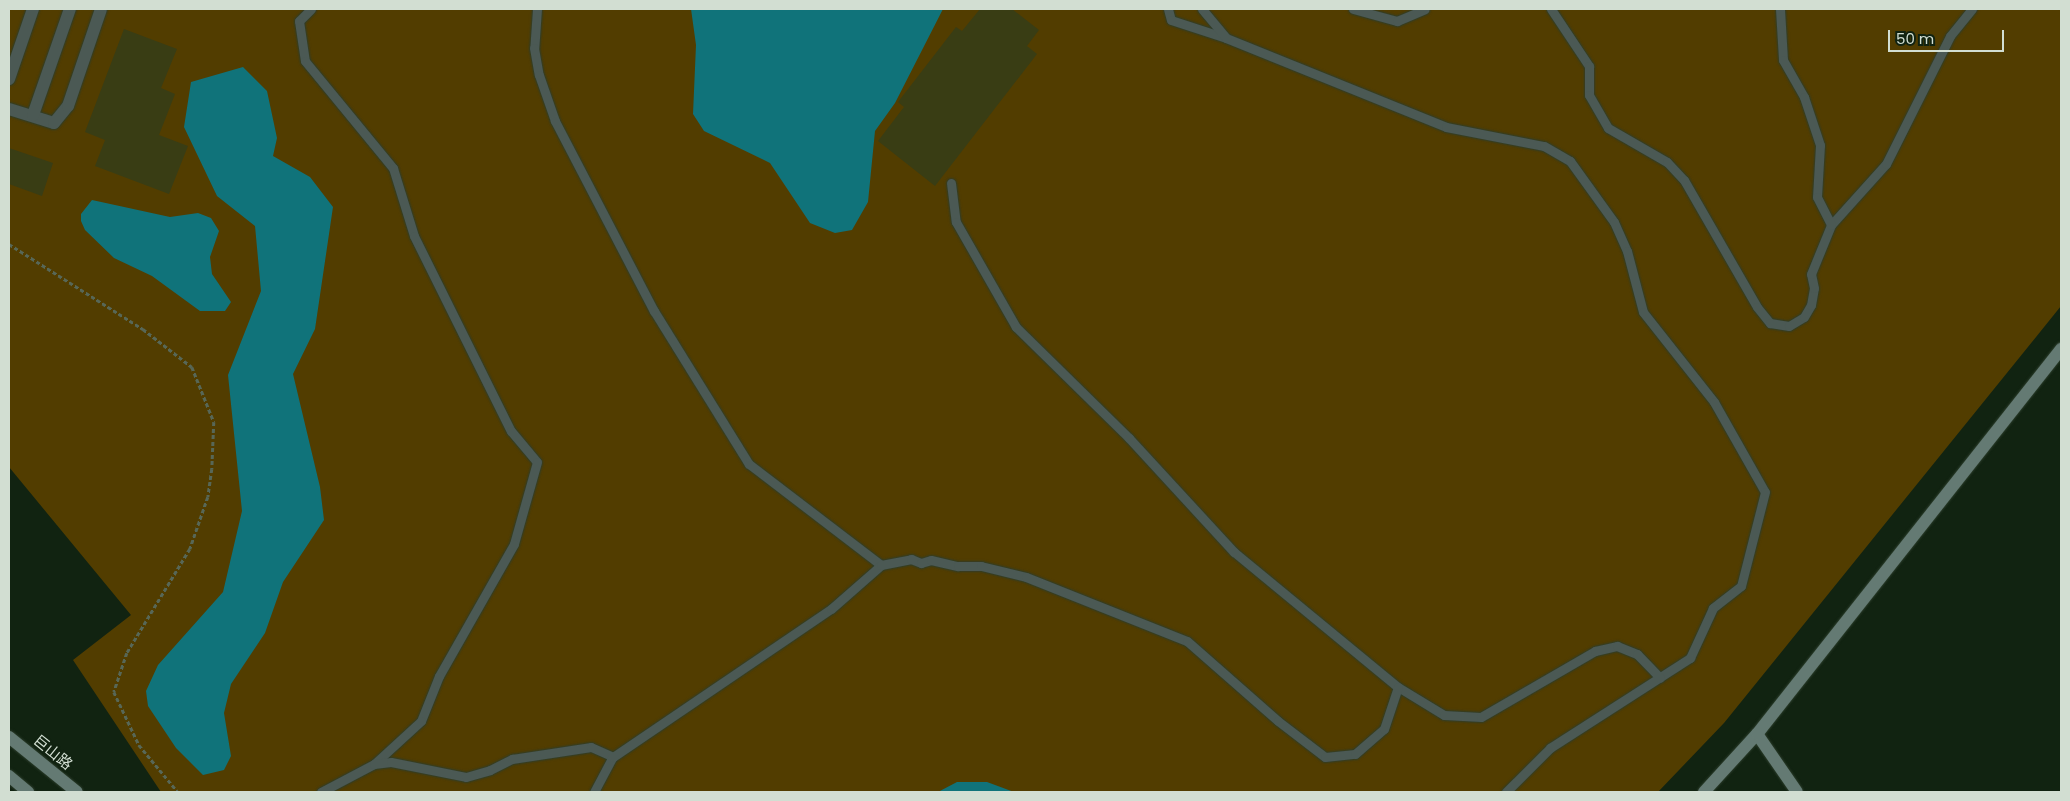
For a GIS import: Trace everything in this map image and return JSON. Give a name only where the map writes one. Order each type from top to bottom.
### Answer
[{"type":"street","points":[[9,79],[33,9]]},
{"type":"street","points":[[33,115],[70,9]]},
{"type":"street","points":[[9,109],[54,123],[68,106],[101,9]]},
{"type":"street","points":[[1704,792],[1757,734],[2061,349]]},
{"type":"street","points":[[1757,734],[1797,792]]},
{"type":"street","name":"巨山路","points":[[9,737],[77,792]]},
{"type":"street","points":[[9,776],[28,792]]},
{"type":"lane","points":[[311,9],[299,21],[305,61],[393,168],[414,236],[511,431],[537,462],[514,544],[439,676],[421,721],[374,764],[321,792]]},
{"type":"lane","points":[[537,9],[534,48],[539,75],[555,121],[654,311],[749,464],[881,565]]},
{"type":"lane","points":[[1168,9],[1171,20],[1226,38],[1446,128],[1544,146],[1570,161],[1614,222],[1627,252],[1643,312],[1714,402],[1765,492],[1741,586],[1713,608],[1690,658],[1550,748],[1506,792]]},
{"type":"lane","points":[[1202,9],[1226,38]]},
{"type":"lane","points":[[1353,9],[1396,21],[1426,9]]},
{"type":"lane","points":[[1551,9],[1589,66],[1590,95],[1608,128],[1667,162],[1684,180],[1757,307],[1770,323],[1789,326],[1804,317],[1811,305],[1814,288],[1811,274],[1831,225],[1886,164],[1950,36],[1972,9]]},
{"type":"lane","points":[[1780,9],[1783,60],[1804,97],[1820,145],[1817,197],[1831,225]]},
{"type":"lane","points":[[951,183],[956,222],[1016,327],[1129,438],[1234,552],[1398,687],[1444,715],[1481,717],[1595,652],[1617,646],[1637,654],[1660,678]]},
{"type":"lane","points":[[594,792],[613,757],[831,609],[881,565],[911,560],[921,563],[931,560],[958,566],[981,566],[1026,577],[1187,641],[1278,721],[1325,756],[1355,754],[1384,728],[1398,687]]},
{"type":"lane","points":[[374,764],[391,762],[466,777],[490,770],[512,759],[591,748],[613,757]]},
{"type":"path","points":[[9,244],[143,329],[192,367],[214,422],[212,469],[208,497],[190,550],[127,653],[114,692],[139,745],[178,792]]},
{"type":"shaded area","points":[[9,9],[2061,9],[2061,306],[1724,723],[1658,792],[161,792],[73,660],[131,615],[9,467]]},
{"type":"water","points":[[691,9],[943,9],[895,103],[875,131],[868,202],[852,230],[835,233],[810,223],[770,163],[704,131],[693,114],[696,45]]},
{"type":"water","points":[[243,67],[267,91],[277,138],[273,156],[310,177],[333,207],[315,329],[293,374],[320,487],[324,520],[283,582],[265,633],[231,684],[224,713],[231,756],[224,770],[203,775],[176,748],[148,706],[146,691],[158,665],[223,592],[242,511],[228,375],[261,291],[255,226],[217,196],[184,127],[191,82]]},
{"type":"water","points":[[92,200],[170,217],[198,213],[211,218],[219,231],[210,257],[212,274],[231,302],[225,311],[200,311],[152,276],[114,258],[85,230],[81,221],[81,214]]},
{"type":"water","points":[[957,782],[987,782],[1014,792],[938,792]]},
{"type":"building","points":[[980,9],[1012,9],[1039,30],[1027,46],[1037,54],[935,186],[878,141],[904,107],[898,102],[956,27],[962,31]]},
{"type":"building","points":[[124,29],[177,49],[161,88],[175,94],[159,135],[188,146],[169,194],[95,166],[105,140],[85,132]]},
{"type":"building","points":[[9,148],[53,163],[42,196],[9,184]]}]
